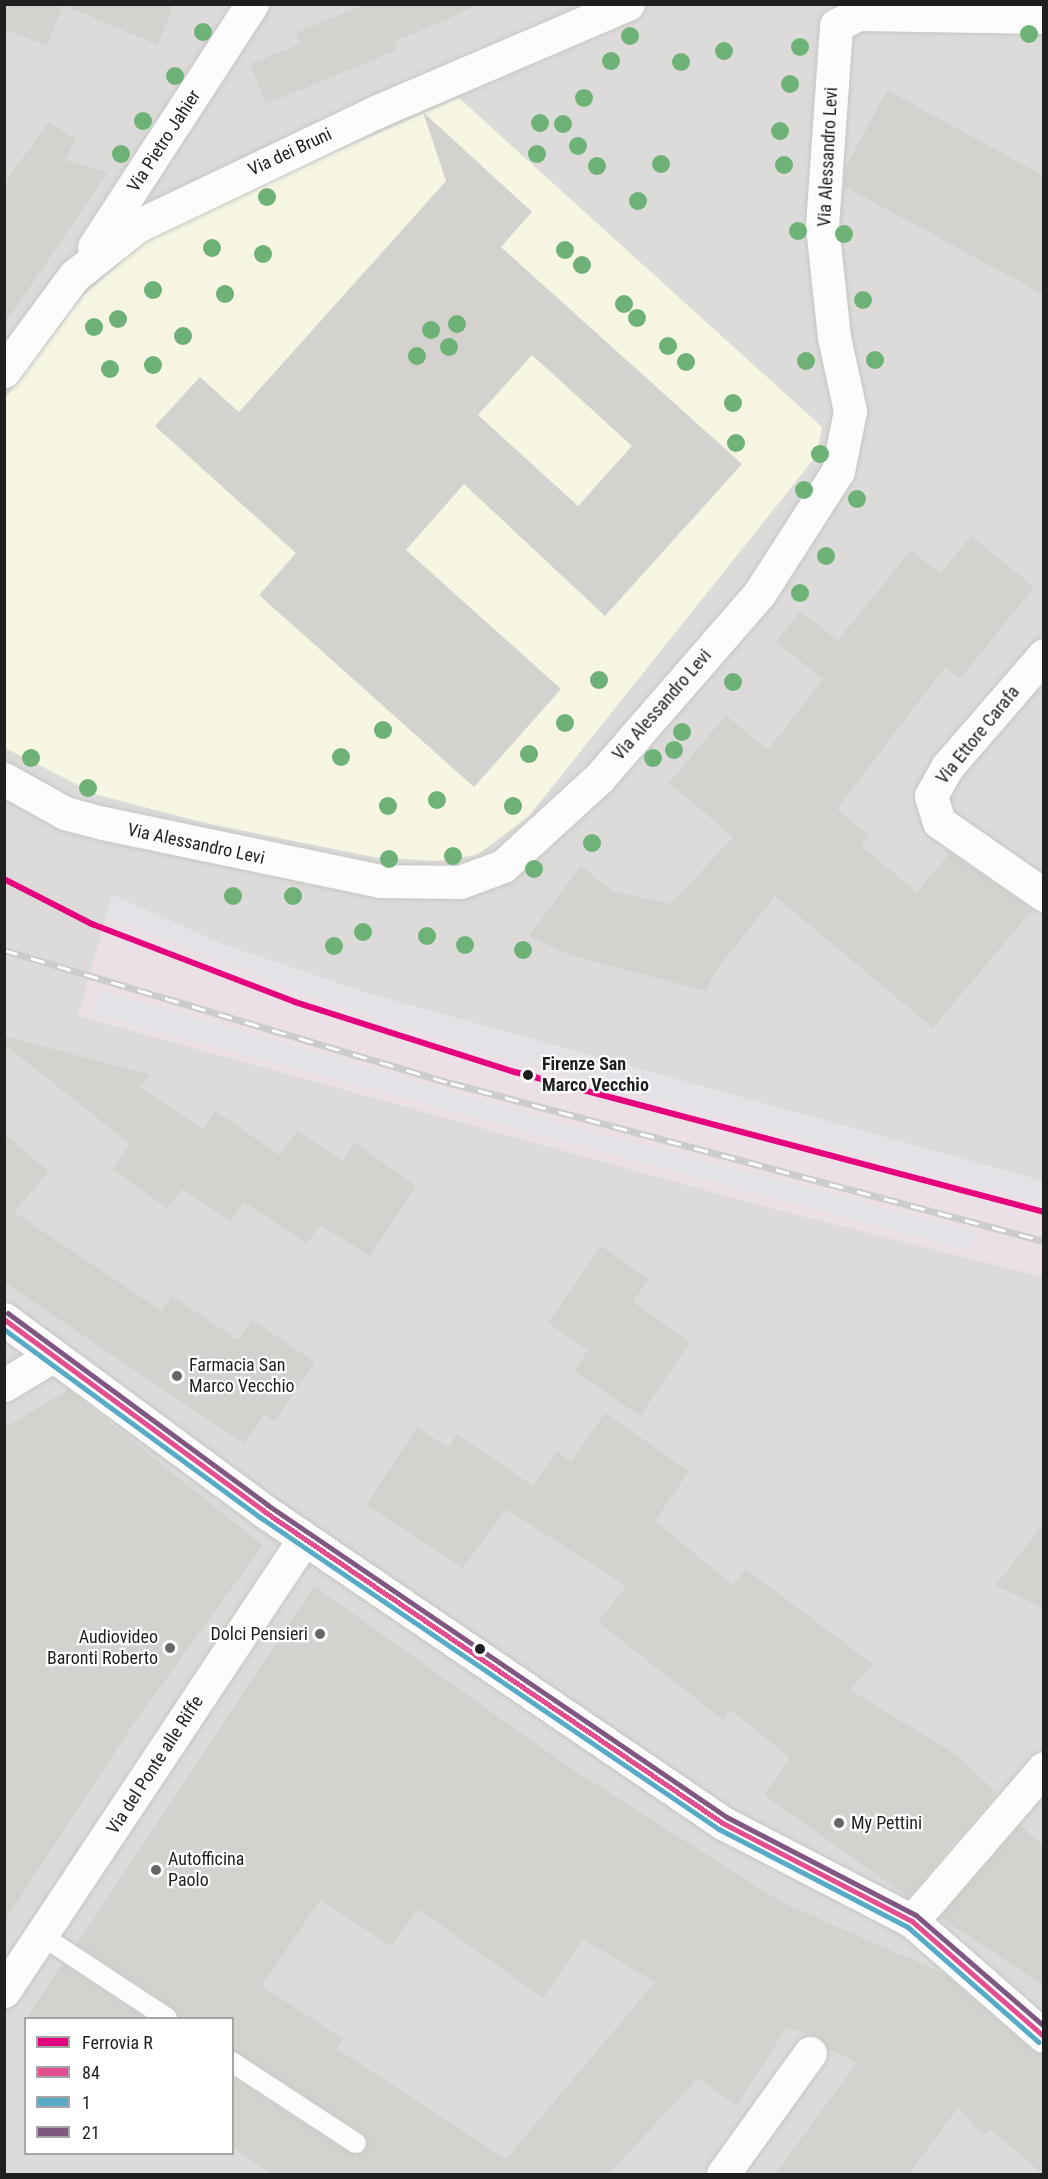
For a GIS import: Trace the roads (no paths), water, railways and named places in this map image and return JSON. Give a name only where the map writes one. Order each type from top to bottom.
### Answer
[{"type":"street","name":"Via Pietro Jahier","points":[[74,276],[252,4]]},
{"type":"street","name":"Via dei Bruni","points":[[4,371],[74,276],[115,240],[162,212],[378,111],[628,4]]},
{"type":"street","name":"Via Alessandro Levi","points":[[4,779],[65,813],[102,824],[380,881],[460,882],[486,875],[512,858],[599,778],[759,594],[838,471],[850,411],[834,337],[822,226],[835,15],[1044,17]]},
{"type":"street","name":"Via Ettore Carafa","points":[[1044,655],[947,767],[931,796],[939,822],[1044,895]]},
{"type":"street","points":[[4,1319],[304,1539],[723,1823],[912,1921],[1044,2036]]},
{"type":"street","points":[[4,1384],[52,1356]]},
{"type":"street","name":"Via del Ponte alle Riffe","points":[[4,1990],[304,1539]]},
{"type":"street","points":[[912,1921],[1044,1768]]},
{"type":"street","points":[[723,2175],[810,2053]]},
{"type":"lane","points":[[41,1935],[164,2017]]},
{"type":"lane","points":[[234,2062],[356,2143]]},
{"type":"railway","points":[[4,950],[451,1083],[1044,1241]]},
{"type":"rail line","name":"R","points":[[4,879],[92,924],[295,1002],[515,1072],[1044,1212]]},
{"type":"place","name":"Firenze San Marco Vecchio","points":[[528,1075]]},
{"type":"place","name":"Farmacia San Marco Vecchio","points":[[177,1376]]},
{"type":"place","name":"Dolci Pensieri","points":[[320,1634]]},
{"type":"place","name":"Audiovideo Baronti Roberto","points":[[170,1648]]},
{"type":"place","name":"My Pettini","points":[[839,1823]]},
{"type":"place","name":"Autofficina Paolo","points":[[156,1870]]}]
